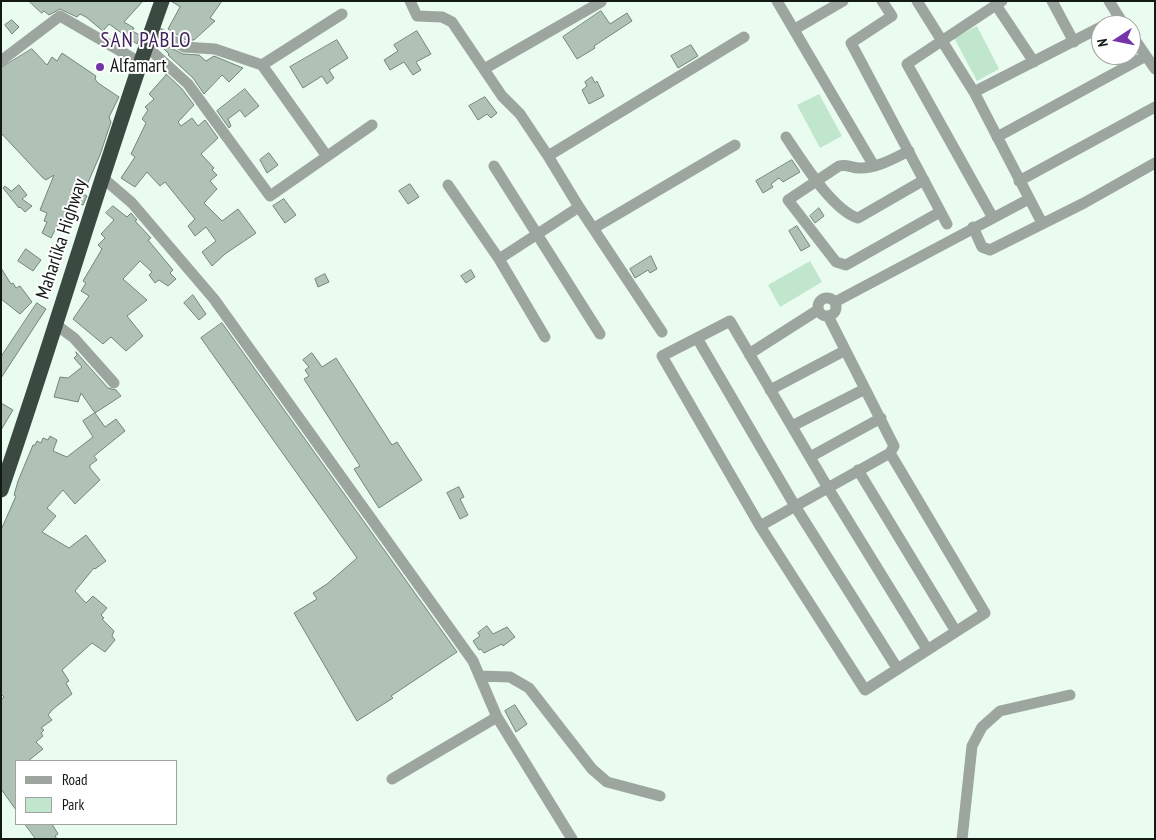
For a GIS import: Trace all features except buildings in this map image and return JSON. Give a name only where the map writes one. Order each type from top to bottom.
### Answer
[{"type":"highway","name":"Maharlika Highway","points":[[1,490],[162,1]]},
{"type":"street","points":[[410,1],[417,16],[442,17],[452,22],[502,96],[520,114],[662,332]]},
{"type":"street","points":[[777,1],[874,166]]},
{"type":"street","points":[[795,29],[843,1]]},
{"type":"street","points":[[882,1],[892,16],[851,43],[947,224]]},
{"type":"street","points":[[917,1],[974,92],[1042,223]]},
{"type":"street","points":[[1052,1],[1074,42]]},
{"type":"street","points":[[1109,1],[1117,15]]},
{"type":"street","points":[[484,69],[601,2]]},
{"type":"street","points":[[993,218],[907,64],[943,42],[999,3],[1034,62]]},
{"type":"street","points":[[262,65],[342,14]]},
{"type":"street","points":[[1,61],[60,16],[141,63]]},
{"type":"street","points":[[152,29],[184,47],[215,49],[262,65],[326,155]]},
{"type":"street","points":[[974,92],[1091,32]]},
{"type":"street","points":[[548,156],[744,37]]},
{"type":"street","points":[[146,46],[188,84],[270,196],[326,155],[372,125]]},
{"type":"street","points":[[1141,49],[1155,69]]},
{"type":"street","points":[[997,137],[1146,56]]},
{"type":"street","points":[[1020,181],[1155,107]]},
{"type":"street","points":[[786,137],[817,182],[848,215],[858,218],[924,180]]},
{"type":"street","points":[[594,228],[735,145]]},
{"type":"street","points":[[909,151],[874,166],[857,168],[848,164],[839,166],[788,200],[836,262],[846,266],[940,212]]},
{"type":"street","points":[[973,227],[982,247],[990,250],[1084,203],[1155,163]]},
{"type":"street","points":[[494,166],[600,334]]},
{"type":"street","points":[[103,178],[132,203],[214,299],[473,661],[496,716],[572,839]]},
{"type":"street","points":[[448,185],[500,260],[545,337]]},
{"type":"street","points":[[760,526],[890,453],[894,446],[819,303],[823,299],[830,299],[835,302],[973,227],[1029,199]]},
{"type":"street","points":[[500,260],[579,207]]},
{"type":"street","points":[[749,354],[823,313]]},
{"type":"street","points":[[890,453],[985,612],[865,690],[760,526],[662,356],[730,321],[828,488],[926,649]]},
{"type":"street","points":[[55,324],[74,338],[114,383]]},
{"type":"street","points":[[697,338],[795,506],[897,668]]},
{"type":"street","points":[[770,390],[844,351]]},
{"type":"street","points":[[792,426],[865,389]]},
{"type":"street","points":[[810,457],[881,418]]},
{"type":"street","points":[[858,470],[955,630]]},
{"type":"street","points":[[480,676],[510,676],[529,688],[592,769],[607,782],[660,796]]},
{"type":"street","points":[[962,839],[972,746],[982,727],[1000,711],[1070,695]]},
{"type":"street","points":[[392,780],[496,716]]},
{"type":"green space","points":[[977,26],[999,69],[977,81],[954,38]]},
{"type":"green space","points":[[819,94],[842,136],[820,148],[797,105]]},
{"type":"green space","points":[[810,261],[822,282],[780,307],[768,285]]},
{"type":"place","name":"Alfamart","points":[[100,67]]},
{"type":"district","name":"SAN PABLO","points":[[146,41]]}]
